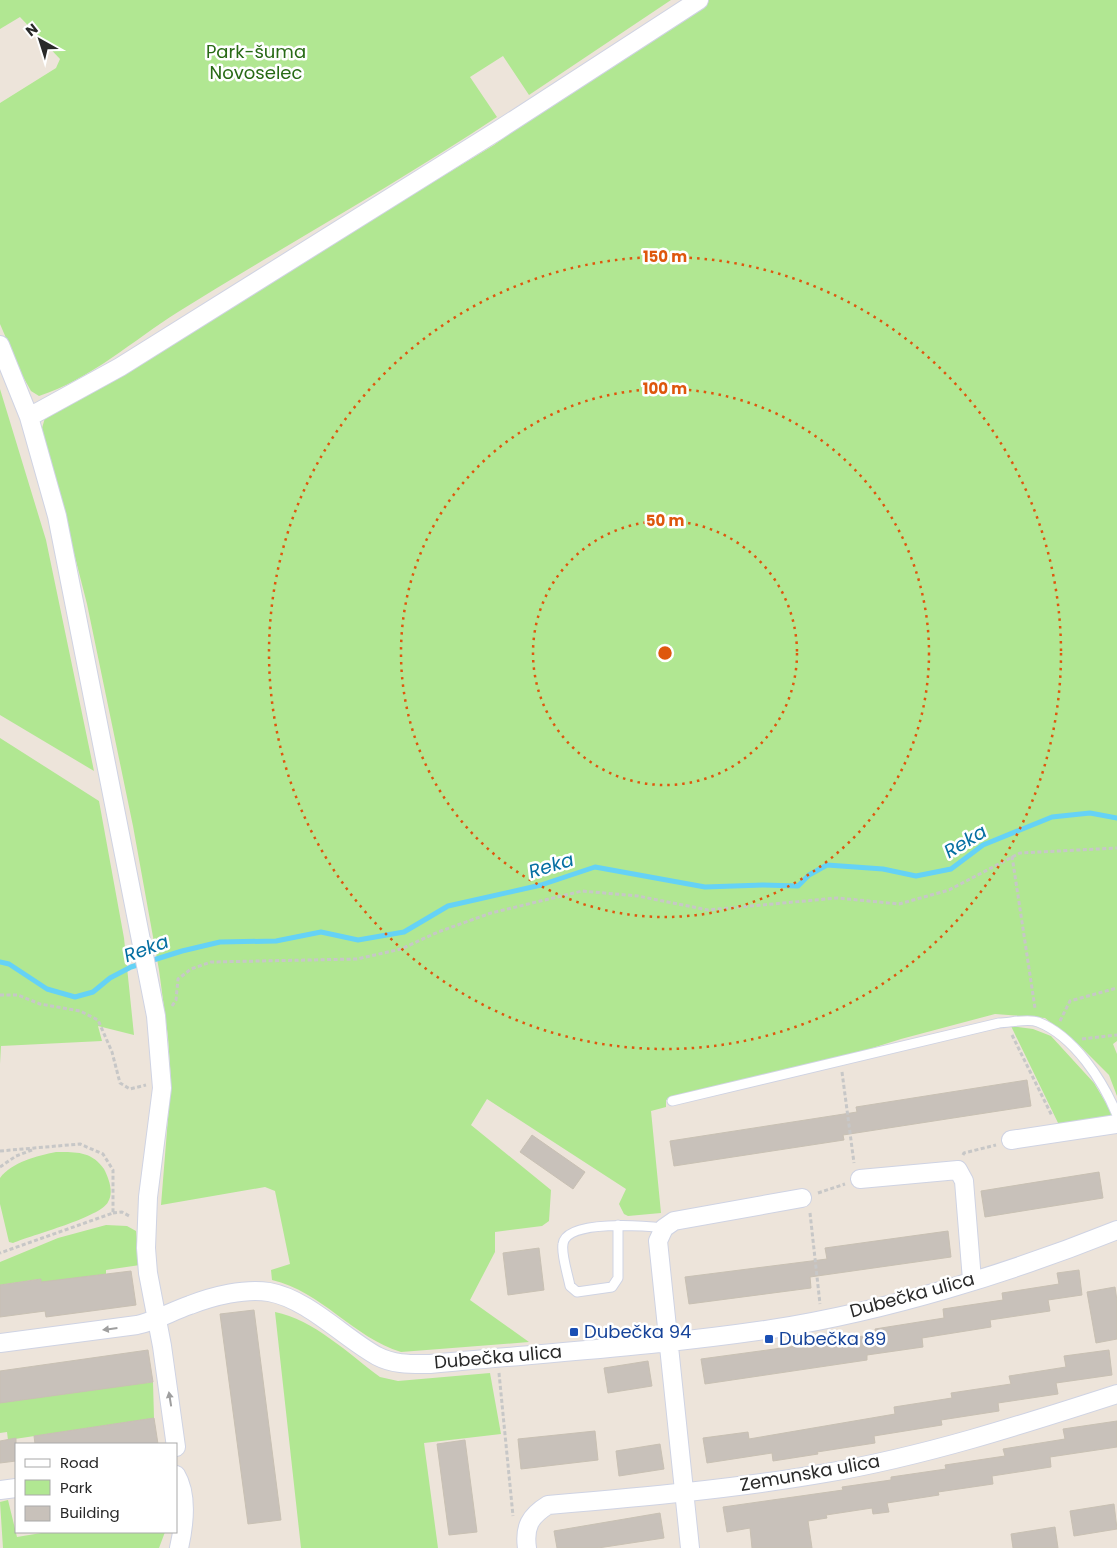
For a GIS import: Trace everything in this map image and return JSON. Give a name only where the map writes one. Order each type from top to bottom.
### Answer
[{"type":"street","points":[[29,417],[120,367],[497,131],[700,0]]},
{"type":"street","points":[[0,346],[29,417],[57,516],[156,1016],[161,1081],[146,1212],[148,1274],[157,1319],[175,1443]]},
{"type":"street","points":[[1011,1140],[1117,1124]]},
{"type":"street","points":[[858,1180],[958,1170],[964,1181],[972,1280]]},
{"type":"street","points":[[690,1548],[658,1241],[664,1228],[674,1221],[805,1198]]},
{"type":"street","name":"Dubečka ulica","points":[[0,1343],[126,1327],[157,1319],[203,1300],[250,1292],[268,1292],[297,1303],[378,1357],[399,1364],[430,1364],[668,1342],[772,1329],[908,1299],[1063,1252],[1117,1230]]},
{"type":"street","name":"Zemunska ulica","points":[[537,1512],[548,1505],[684,1492],[826,1473],[964,1443],[1117,1394]]},
{"type":"street","points":[[178,1478],[183,1504],[183,1528],[179,1548]]},
{"type":"street","points":[[0,1490],[15,1488]]},
{"type":"street","points":[[527,1548],[525,1534],[528,1523],[537,1512]]},
{"type":"lane","points":[[672,1100],[841,1059],[1006,1023],[1036,1021],[1066,1041],[1099,1078],[1117,1115]]},
{"type":"lane","points":[[618,1225],[618,1278],[612,1287],[577,1292],[570,1286],[562,1244],[566,1236],[574,1231],[618,1225],[664,1228]]},
{"type":"path","points":[[156,1016],[168,1010],[176,1000],[178,979],[191,969],[211,962],[357,959],[401,950],[438,932],[491,914],[582,891],[638,896],[708,910],[837,898],[899,904],[949,890],[1020,853],[1117,848]]},
{"type":"path","points":[[1012,856],[1036,1021]]},
{"type":"path","points":[[1054,1033],[1070,1001],[1117,988]]},
{"type":"path","points":[[0,995],[18,995],[40,1004],[80,1010],[98,1020],[112,1052],[120,1083],[130,1089],[161,1081]]},
{"type":"path","points":[[1006,1023],[1060,1132]]},
{"type":"path","points":[[1066,1041],[1117,1035]]},
{"type":"path","points":[[822,1319],[805,1198],[858,1180],[841,1059]]},
{"type":"path","points":[[958,1170],[964,1153],[1011,1140]]},
{"type":"path","points":[[0,1151],[80,1144],[103,1154],[114,1170],[113,1212],[0,1253],[0,1248]]},
{"type":"path","points":[[0,1167],[16,1156],[37,1148]]},
{"type":"path","points":[[497,1357],[514,1516],[537,1512]]},
{"type":"green space","name":"Park-šuma Novoselec","points":[[0,0],[671,0],[529,95],[503,56],[470,77],[497,117],[178,312],[94,370],[58,389],[39,396],[31,391],[21,373],[0,324],[0,103],[56,68],[60,59],[20,17],[0,29]]},
{"type":"green space","points":[[709,0],[1117,0],[1117,1041],[1113,1044],[1117,1054],[1117,1096],[1109,1075],[1079,1045],[1045,1018],[995,1014],[866,1050],[666,1100],[666,1107],[651,1111],[661,1213],[628,1216],[624,1214],[619,1204],[626,1189],[487,1099],[471,1125],[551,1190],[549,1221],[542,1226],[495,1232],[495,1252],[470,1300],[529,1342],[401,1352],[368,1336],[306,1294],[272,1280],[271,1270],[290,1264],[275,1191],[265,1187],[161,1205],[171,1081],[168,1037],[159,970],[133,826],[87,604],[42,428],[45,418],[494,145],[575,85]]},
{"type":"green space","points":[[0,389],[46,540],[94,771],[0,715]]},
{"type":"green space","points":[[0,738],[99,801],[124,938],[134,1035],[98,1026],[102,1041],[1,1046],[0,1064]]},
{"type":"green space","points":[[1011,1026],[1033,1029],[1051,1036],[1094,1083],[1115,1118],[1060,1127]]},
{"type":"green space","points":[[56,1152],[83,1154],[99,1163],[108,1177],[111,1194],[108,1202],[103,1208],[93,1214],[13,1243],[9,1242],[0,1204],[0,1178],[5,1172],[18,1164]]},
{"type":"green space","points":[[106,1225],[127,1226],[136,1231],[140,1265],[106,1270],[106,1274],[41,1283],[40,1279],[0,1285],[0,1262],[58,1238]]},
{"type":"green space","points":[[275,1312],[303,1322],[317,1330],[380,1377],[398,1381],[490,1373],[501,1434],[424,1443],[438,1548],[301,1548]]},
{"type":"green space","points":[[153,1382],[154,1418],[8,1440],[7,1432],[0,1433],[0,1400]]},
{"type":"green space","points":[[8,1500],[17,1537],[41,1533],[165,1533],[159,1548],[3,1548],[0,1502]]},
{"type":"building","points":[[1027,1080],[1031,1106],[843,1135],[844,1140],[674,1166],[670,1141],[857,1112],[856,1107]]},
{"type":"building","points":[[532,1135],[585,1172],[573,1189],[520,1152]]},
{"type":"building","points":[[1099,1172],[1103,1198],[985,1217],[981,1191]]},
{"type":"building","points":[[948,1231],[951,1257],[810,1277],[811,1288],[689,1304],[685,1277],[827,1259],[825,1248]]},
{"type":"building","points":[[539,1248],[544,1290],[508,1295],[503,1253]]},
{"type":"building","points":[[1079,1270],[1082,1295],[1048,1300],[1050,1311],[990,1320],[991,1327],[922,1338],[923,1347],[867,1355],[867,1360],[705,1384],[701,1359],[876,1334],[875,1329],[944,1318],[943,1309],[1003,1300],[1002,1293],[1059,1284],[1057,1273]]},
{"type":"building","points":[[131,1271],[136,1305],[46,1317],[45,1311],[0,1317],[0,1285],[41,1279],[41,1282]]},
{"type":"building","points":[[1115,1287],[1117,1339],[1096,1343],[1087,1292]]},
{"type":"building","points":[[254,1310],[281,1520],[248,1524],[220,1314]]},
{"type":"building","points":[[148,1350],[153,1382],[0,1403],[0,1371]]},
{"type":"building","points":[[1109,1350],[1112,1375],[1056,1383],[1058,1394],[998,1403],[999,1411],[941,1420],[942,1425],[874,1436],[875,1443],[817,1452],[818,1454],[773,1461],[772,1453],[707,1463],[703,1438],[748,1432],[749,1439],[895,1414],[894,1407],[952,1398],[951,1393],[1011,1384],[1009,1376],[1066,1367],[1064,1356]]},
{"type":"building","points":[[648,1361],[652,1386],[608,1393],[604,1368]]},
{"type":"building","points":[[154,1418],[158,1443],[35,1443],[34,1436]]},
{"type":"building","points":[[1117,1421],[1117,1447],[1050,1457],[1051,1467],[992,1476],[993,1484],[938,1492],[939,1495],[887,1503],[889,1512],[873,1514],[872,1508],[826,1515],[827,1518],[808,1521],[812,1548],[752,1548],[750,1528],[727,1532],[723,1507],[843,1490],[842,1487],[946,1469],[945,1465],[1005,1456],[1003,1449],[1065,1439],[1063,1429]]},
{"type":"building","points":[[595,1431],[598,1460],[521,1469],[518,1439]]},
{"type":"building","points":[[16,1438],[15,1461],[0,1463],[0,1441]]},
{"type":"building","points":[[465,1440],[477,1532],[449,1535],[437,1444]]},
{"type":"building","points":[[660,1444],[664,1469],[619,1476],[616,1451]]},
{"type":"building","points":[[1114,1504],[1117,1529],[1074,1536],[1070,1511]]},
{"type":"building","points":[[660,1513],[664,1538],[598,1548],[557,1548],[554,1531]]},
{"type":"building","points":[[1055,1527],[1058,1548],[1013,1548],[1011,1534]]},
{"type":"waterway","name":"Reka","points":[[0,962],[9,964],[47,989],[75,997],[93,992],[110,978],[131,967],[182,951],[220,942],[276,941],[321,932],[358,940],[404,932],[448,906],[541,885],[595,867],[705,887],[798,886],[809,875],[827,865],[883,869],[916,876],[951,869],[983,845],[1052,817],[1090,813],[1117,818]]},
{"type":"place","name":"Dubečka 94","points":[[574,1332]]},
{"type":"place","name":"Dubečka 89","points":[[769,1339]]}]
